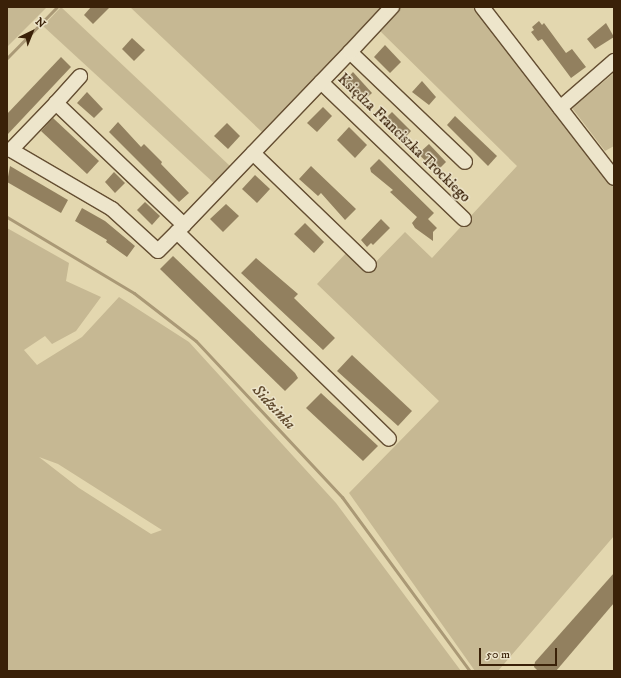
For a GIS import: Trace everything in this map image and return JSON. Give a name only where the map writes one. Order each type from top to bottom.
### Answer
[{"type":"street","name":"Księdza Franciszka Trockiego","points":[[9,153],[112,209],[158,251],[392,7]]},
{"type":"street","points":[[482,7],[614,178]]},
{"type":"street","name":"Księdza Franciszka Trockiego","points":[[350,52],[465,162]]},
{"type":"street","points":[[560,108],[614,61]]},
{"type":"street","points":[[9,153],[80,76]]},
{"type":"street","name":"Księdza Franciszka Trockiego","points":[[321,82],[464,220]]},
{"type":"street","points":[[56,103],[389,439]]},
{"type":"street","points":[[253,153],[369,265]]},
{"type":"shaded area","points":[[7,7],[47,7],[7,47]]},
{"type":"shaded area","points":[[61,7],[230,166],[216,185],[43,26]]},
{"type":"shaded area","points":[[130,7],[383,7],[263,133]]},
{"type":"shaded area","points":[[400,7],[475,7],[614,188],[614,536],[498,671],[475,671],[349,493],[439,401],[317,284],[349,250],[369,269],[405,232],[432,258],[517,166],[378,29]]},
{"type":"shaded area","points":[[614,73],[614,146],[605,151],[572,108]]},
{"type":"shaded area","points":[[7,228],[69,263],[66,281],[101,297],[76,331],[52,344],[45,336],[24,350],[37,365],[82,337],[119,297],[189,342],[336,503],[461,671],[7,671]],"holes":[[[39,457],[58,464],[162,530],[151,534],[79,488]]]},
{"type":"building","points":[[91,7],[110,7],[93,24],[84,15]]},
{"type":"building","points":[[539,21],[542,25],[544,23],[566,53],[572,49],[586,67],[571,78],[542,39],[538,41],[531,32],[534,30],[532,27]]},
{"type":"building","points":[[606,23],[614,37],[595,49],[587,39]]},
{"type":"building","points":[[132,38],[145,50],[134,61],[122,49]]},
{"type":"building","points":[[385,45],[401,62],[390,73],[374,57]]},
{"type":"building","points":[[61,57],[71,67],[7,135],[7,114]]},
{"type":"building","points":[[353,72],[372,93],[364,100],[343,83]]},
{"type":"building","points":[[422,81],[436,97],[429,105],[412,92]]},
{"type":"building","points":[[87,92],[103,109],[94,118],[77,103]]},
{"type":"building","points":[[323,107],[332,116],[317,132],[307,123]]},
{"type":"building","points":[[392,112],[411,131],[403,140],[383,121]]},
{"type":"building","points":[[455,116],[497,156],[488,166],[447,125]]},
{"type":"building","points":[[53,118],[99,161],[87,174],[41,131]]},
{"type":"building","points":[[118,122],[141,147],[144,144],[162,162],[161,164],[189,193],[179,202],[109,132]]},
{"type":"building","points":[[227,123],[240,136],[228,149],[214,136]]},
{"type":"building","points":[[349,127],[367,145],[355,158],[337,140]]},
{"type":"building","points":[[429,144],[446,162],[437,171],[418,154]]},
{"type":"building","points":[[379,159],[434,213],[428,219],[437,228],[433,232],[433,241],[415,228],[412,223],[417,217],[390,192],[393,190],[371,172],[370,168]]},
{"type":"building","points":[[10,166],[68,200],[61,213],[7,182]]},
{"type":"building","points":[[311,166],[356,209],[345,220],[321,193],[318,196],[299,179]]},
{"type":"building","points":[[114,172],[125,183],[115,193],[105,182]]},
{"type":"building","points":[[255,175],[270,189],[257,203],[242,189]]},
{"type":"building","points":[[145,202],[160,216],[152,225],[137,210]]},
{"type":"building","points":[[226,204],[239,216],[223,232],[210,219]]},
{"type":"building","points":[[82,208],[105,221],[135,246],[127,257],[106,242],[107,240],[75,221]]},
{"type":"building","points":[[381,219],[390,228],[373,245],[371,243],[367,247],[361,240]]},
{"type":"building","points":[[305,223],[324,242],[314,253],[294,234]]},
{"type":"building","points":[[173,256],[295,373],[298,378],[285,391],[160,269]]},
{"type":"building","points":[[256,258],[298,294],[294,298],[335,338],[323,350],[241,273]]},
{"type":"building","points":[[352,355],[412,411],[398,426],[337,371]]},
{"type":"building","points":[[321,393],[378,446],[363,461],[306,408]]},
{"type":"building","points":[[614,573],[614,603],[556,671],[538,671],[534,667],[535,662]]},
{"type":"waterway","points":[[7,58],[57,7]]},
{"type":"waterway","name":"Sidzinka","points":[[7,217],[134,293],[196,341],[342,497],[470,671]]}]
